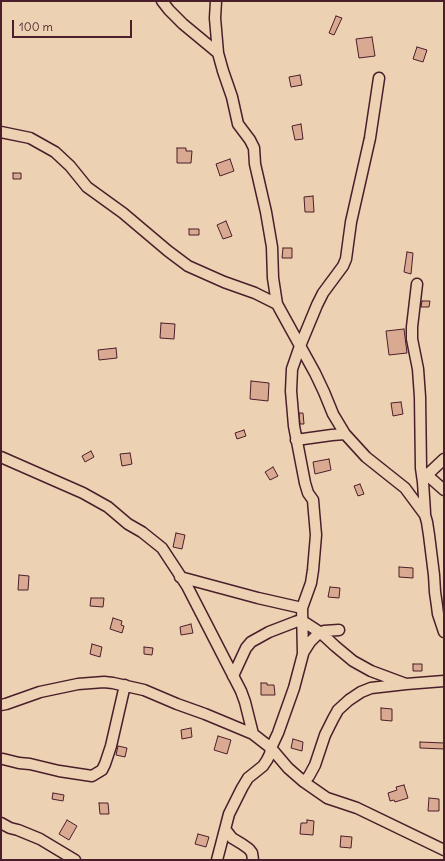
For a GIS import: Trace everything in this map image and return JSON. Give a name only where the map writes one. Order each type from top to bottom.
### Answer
[{"type":"street","points":[[162,1],[182,24],[218,53]]},
{"type":"street","points":[[216,1],[215,18],[218,53],[232,97],[238,124],[254,148],[255,164],[272,247],[273,278],[277,304],[315,373],[333,414],[345,434],[366,457],[405,488],[425,515]]},
{"type":"street","points":[[217,860],[229,814],[242,788],[248,778],[263,766],[270,754],[294,688],[303,654],[301,620],[302,608],[311,584],[316,535],[312,500],[305,483],[296,440],[291,391],[292,369],[317,305],[346,259],[351,222],[370,138],[379,78]]},
{"type":"street","points":[[1,132],[30,138],[55,152],[70,166],[87,187],[123,213],[188,266],[224,282],[255,293],[277,304]]},
{"type":"street","points":[[417,284],[412,340],[418,369],[420,390],[421,468],[425,478],[425,515],[429,535],[435,592],[444,632]]},
{"type":"street","points":[[296,440],[345,434]]},
{"type":"street","points":[[1,457],[83,493],[108,507],[128,524],[142,532],[162,548],[187,586],[233,676],[245,702],[253,734]]},
{"type":"street","points":[[425,478],[444,459]]},
{"type":"street","points":[[425,478],[444,490]]},
{"type":"street","points":[[180,576],[258,598],[302,608]]},
{"type":"street","points":[[233,676],[246,648],[251,642],[269,632],[301,620]]},
{"type":"street","points":[[301,620],[321,633],[334,646],[353,661],[371,671],[406,684]]},
{"type":"street","points":[[303,654],[316,635],[329,630],[339,630]]},
{"type":"street","points":[[304,782],[315,765],[326,735],[338,710],[355,696],[371,688],[444,681]]},
{"type":"street","points":[[1,705],[40,692],[78,684],[104,682],[144,690],[253,734],[271,748],[288,768],[304,782],[328,798],[357,808],[444,850]]},
{"type":"street","points":[[3,759],[59,771],[92,776],[102,770],[111,746],[125,685]]},
{"type":"street","points":[[1,823],[10,828],[40,839],[75,860]]},
{"type":"street","points":[[225,829],[232,838],[249,849],[252,853],[253,860]]},
{"type":"building","points":[[336,16],[342,18],[334,35],[329,33]]},
{"type":"building","points":[[372,37],[375,56],[359,58],[356,39]]},
{"type":"building","points":[[417,47],[427,50],[423,62],[413,59]]},
{"type":"building","points":[[300,75],[302,85],[291,87],[289,77]]},
{"type":"building","points":[[301,124],[303,139],[295,140],[292,126]]},
{"type":"building","points":[[177,148],[186,148],[186,151],[192,151],[191,163],[177,163]]},
{"type":"building","points":[[230,159],[234,171],[220,176],[216,164]]},
{"type":"building","points":[[13,173],[21,173],[21,179],[13,179]]},
{"type":"building","points":[[313,196],[314,212],[305,212],[304,197]]},
{"type":"building","points":[[226,221],[232,236],[223,239],[217,225]]},
{"type":"building","points":[[189,229],[199,229],[199,235],[189,235]]},
{"type":"building","points":[[283,248],[292,248],[292,258],[282,258]]},
{"type":"building","points":[[407,252],[413,253],[411,274],[404,272]]},
{"type":"building","points":[[422,301],[430,301],[429,307],[421,307]]},
{"type":"building","points":[[161,323],[175,324],[174,339],[160,338]]},
{"type":"building","points":[[404,329],[407,353],[389,355],[386,331]]},
{"type":"building","points":[[116,348],[117,358],[99,360],[98,350]]},
{"type":"building","points":[[251,381],[269,383],[268,401],[250,399]]},
{"type":"building","points":[[401,402],[403,414],[393,416],[391,403]]},
{"type":"building","points":[[299,413],[303,413],[304,424],[300,424]]},
{"type":"building","points":[[244,430],[246,436],[237,439],[235,433]]},
{"type":"building","points":[[91,451],[94,457],[85,462],[82,456]]},
{"type":"building","points":[[130,453],[132,464],[122,466],[120,454]]},
{"type":"building","points":[[329,459],[331,470],[315,474],[313,462]]},
{"type":"building","points":[[273,467],[278,476],[270,480],[265,472]]},
{"type":"building","points":[[360,484],[364,494],[358,496],[354,486]]},
{"type":"building","points":[[176,533],[185,535],[182,549],[173,547]]},
{"type":"building","points":[[399,567],[413,568],[413,578],[399,577]]},
{"type":"building","points":[[19,575],[29,576],[28,590],[18,590]]},
{"type":"building","points":[[330,587],[340,588],[339,598],[328,597]]},
{"type":"building","points":[[91,598],[104,598],[103,607],[90,606]]},
{"type":"building","points":[[113,618],[122,621],[121,625],[124,626],[122,633],[110,629]]},
{"type":"building","points":[[191,624],[193,633],[181,635],[180,627]]},
{"type":"building","points":[[92,644],[102,647],[100,657],[90,654]]},
{"type":"building","points":[[144,647],[153,648],[152,655],[144,654]]},
{"type":"building","points":[[413,664],[422,664],[422,671],[413,671]]},
{"type":"building","points":[[261,683],[274,685],[275,695],[261,695]]},
{"type":"building","points":[[381,708],[392,709],[392,721],[381,720]]},
{"type":"building","points":[[191,728],[192,737],[182,739],[181,730]]},
{"type":"building","points":[[218,736],[231,740],[227,754],[214,750]]},
{"type":"building","points":[[293,739],[303,742],[302,751],[291,748]]},
{"type":"building","points":[[420,742],[444,743],[444,749],[420,748]]},
{"type":"building","points":[[118,746],[127,748],[125,757],[116,755]]},
{"type":"building","points":[[404,785],[408,798],[395,802],[394,800],[390,801],[388,793],[397,790],[396,787]]},
{"type":"building","points":[[53,793],[64,795],[63,801],[52,799]]},
{"type":"building","points":[[429,798],[439,799],[439,811],[428,811]]},
{"type":"building","points":[[99,803],[108,803],[109,814],[100,814]]},
{"type":"building","points":[[67,820],[77,826],[69,840],[59,834]]},
{"type":"building","points":[[307,820],[314,821],[313,835],[300,834],[301,823],[307,823]]},
{"type":"building","points":[[198,834],[209,837],[206,847],[195,844]]},
{"type":"building","points":[[341,836],[352,837],[351,848],[340,847]]}]
